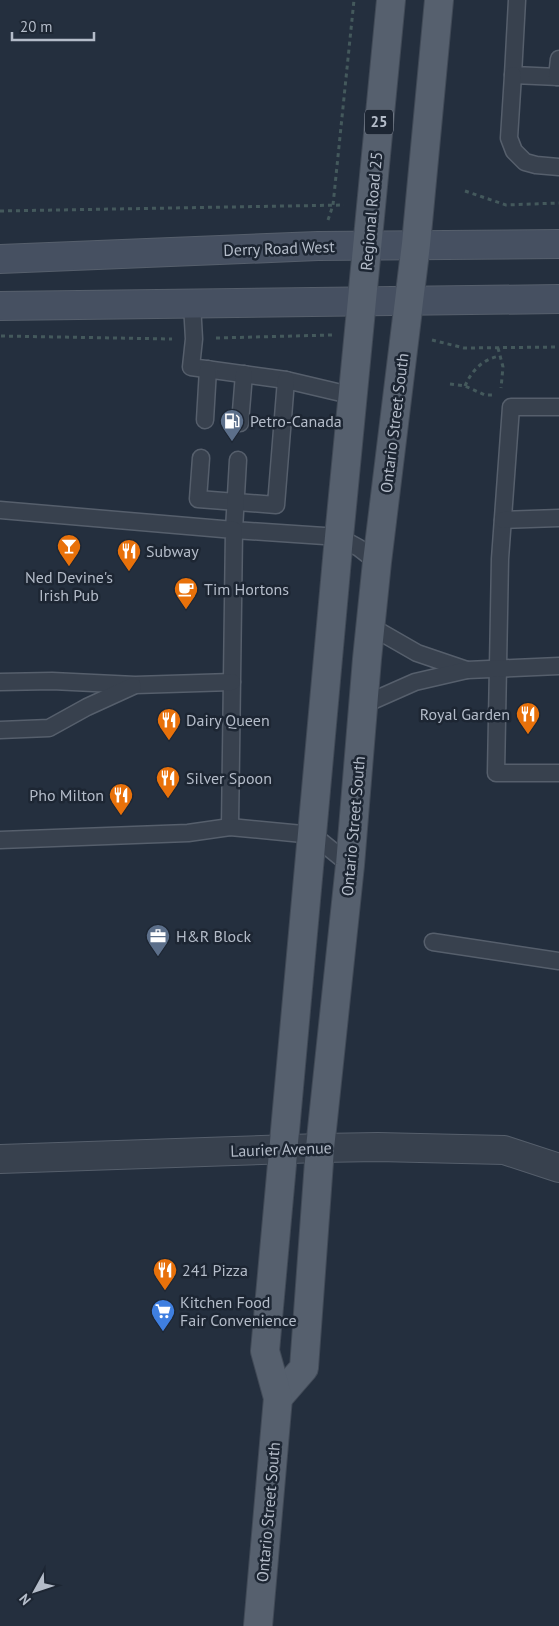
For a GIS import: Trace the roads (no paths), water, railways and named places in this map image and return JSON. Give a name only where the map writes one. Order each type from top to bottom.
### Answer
[{"type":"main road","name":"Regional Road 25","points":[[362,302],[391,0]]},
{"type":"main road","points":[[416,244],[439,0]]},
{"type":"main road","name":"Ontario Street South","points":[[278,1398],[304,1368],[320,1148],[350,865],[370,626],[416,244]]},
{"type":"main road","name":"Derry Road West","points":[[0,259],[318,246],[559,244]]},
{"type":"main road","points":[[0,306],[559,299]]},
{"type":"main road","name":"Ontario Street South","points":[[258,1626],[278,1398],[265,1351],[362,302]]},
{"type":"street","name":"Laurier Avenue","points":[[0,1159],[320,1148],[504,1150],[559,1168]]},
{"type":"lane","points":[[517,0],[509,138],[514,150],[525,162],[559,167]]},
{"type":"lane","points":[[513,74],[558,77],[558,59]]},
{"type":"lane","points":[[192,304],[194,339],[191,367],[286,380],[354,396]]},
{"type":"lane","points":[[205,420],[208,369]]},
{"type":"lane","points":[[240,423],[244,374]]},
{"type":"lane","points":[[201,458],[198,498],[276,505],[286,380]]},
{"type":"lane","points":[[559,407],[511,407],[500,559],[496,773],[559,773]]},
{"type":"lane","points":[[230,827],[234,530],[238,460]]},
{"type":"lane","points":[[0,510],[339,537],[359,548],[377,562]]},
{"type":"lane","points":[[502,520],[559,518]]},
{"type":"lane","points":[[370,626],[417,653],[467,670]]},
{"type":"lane","points":[[363,705],[415,682],[467,670],[559,666]]},
{"type":"lane","points":[[0,682],[52,681],[135,685],[232,682]]},
{"type":"lane","points":[[0,730],[49,728],[87,707],[135,685]]},
{"type":"lane","points":[[0,840],[188,833],[230,827],[313,835],[350,865]]},
{"type":"lane","points":[[432,942],[559,961]]},
{"type":"place","name":"Petro-Canada","points":[[232,442]]},
{"type":"place","name":"Ned Devine's Irish Pub","points":[[69,567]]},
{"type":"place","name":"Subway","points":[[129,572]]},
{"type":"place","name":"Tim Hortons","points":[[186,610]]},
{"type":"place","name":"Royal Garden","points":[[528,735]]},
{"type":"place","name":"Dairy Queen","points":[[169,741]]},
{"type":"place","name":"Silver Spoon","points":[[168,799]]},
{"type":"place","name":"Pho Milton","points":[[121,816]]},
{"type":"place","name":"H&R Block","points":[[158,957]]},
{"type":"place","name":"241 Pizza","points":[[165,1291]]},
{"type":"place","name":"Kitchen Food Fair Convenience","points":[[163,1332]]}]
